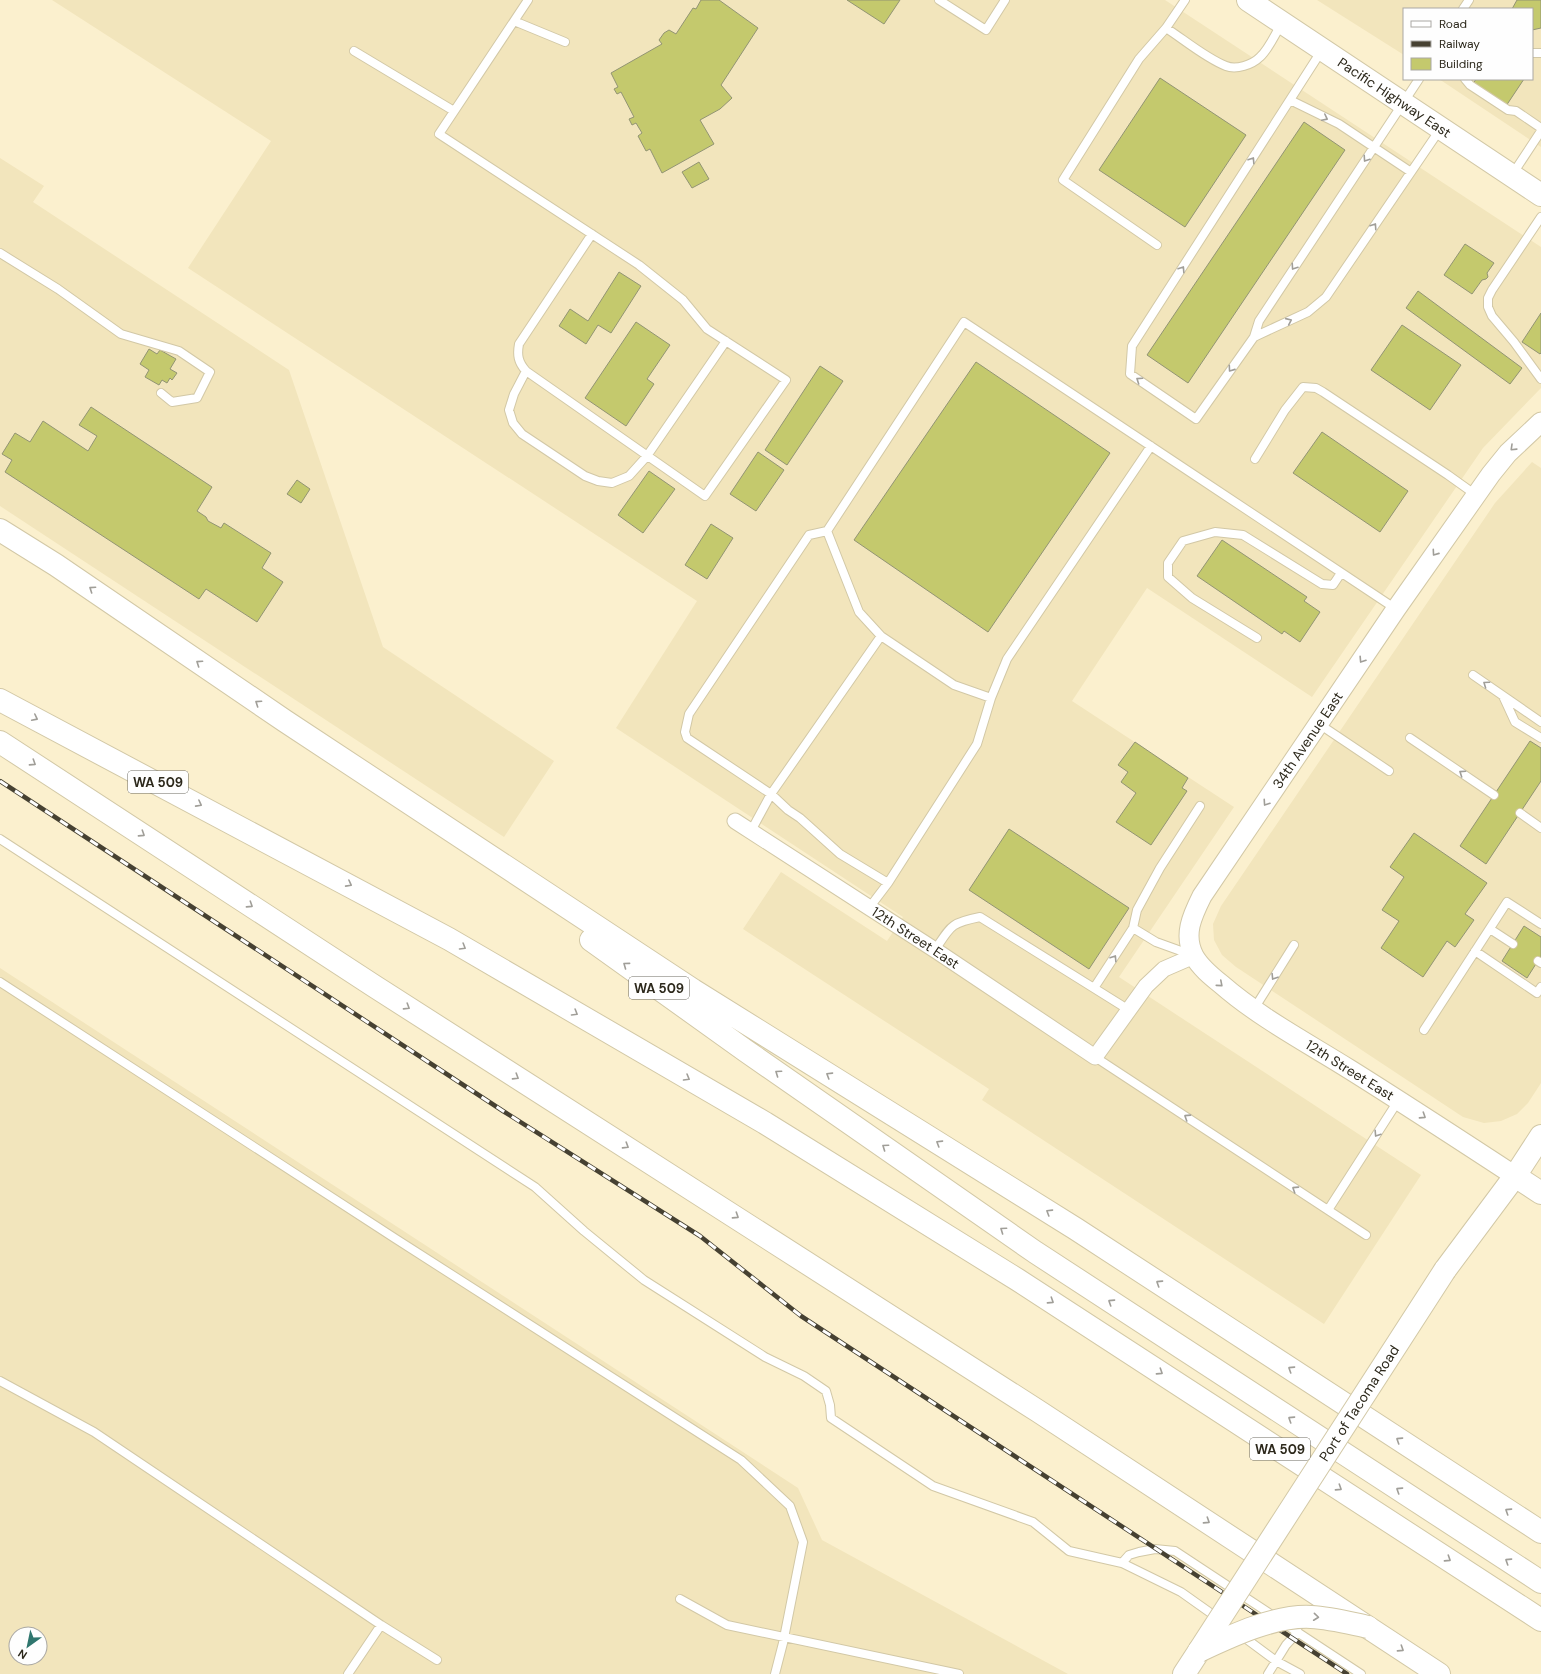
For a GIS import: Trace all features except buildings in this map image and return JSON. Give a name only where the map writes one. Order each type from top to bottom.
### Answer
[{"type":"main road","name":"Pacific Highway East","points":[[1248,0],[1541,195]]},
{"type":"main road","name":"WA 509","points":[[0,530],[56,565],[285,721],[739,1046],[1035,1252],[1541,1582]]},
{"type":"main road","name":"WA 509","points":[[0,700],[449,939],[765,1123],[1018,1280],[1541,1620]]},
{"type":"main road","points":[[285,721],[693,990],[1076,1229],[1541,1532]]},
{"type":"main road","points":[[0,742],[374,986],[835,1280],[1439,1674]]},
{"type":"main road","name":"Port of Tacoma Road","points":[[1184,1674],[1445,1270],[1515,1176],[1541,1136]]},
{"type":"main road","points":[[1515,1176],[1541,1193]]},
{"type":"main road","points":[[1200,1651],[1240,1632],[1282,1620],[1309,1616],[1335,1619],[1368,1627]]},
{"type":"street","name":"34th Avenue East","points":[[1194,956],[1188,937],[1191,918],[1202,896],[1396,609],[1476,495],[1508,453],[1541,422]]},
{"type":"street","name":"12th Street East","points":[[735,821],[935,950],[1096,1057]]},
{"type":"street","name":"12th Street East","points":[[1194,956],[1206,972],[1232,994],[1515,1176]]},
{"type":"street","points":[[1096,1057],[1146,986],[1164,969],[1194,956]]},
{"type":"lane","points":[[528,0],[439,134],[592,234],[639,265],[683,300],[707,328],[786,380],[705,496],[526,371],[520,364],[517,353],[519,344],[592,234]]},
{"type":"lane","points":[[939,0],[986,30],[1005,0]]},
{"type":"lane","points":[[1157,245],[1063,180],[1139,58],[1166,28],[1185,0]]},
{"type":"lane","points":[[514,21],[565,42]]},
{"type":"lane","points":[[1166,28],[1226,67],[1237,67],[1251,64],[1261,57],[1282,23]]},
{"type":"lane","points":[[1323,50],[1132,346],[1130,374],[1196,419],[1254,337],[1259,321],[1418,80]]},
{"type":"lane","points":[[354,51],[454,111]]},
{"type":"lane","points":[[1466,80],[1470,85],[1508,110],[1516,111],[1541,128]]},
{"type":"lane","points":[[1290,100],[1338,124],[1411,172]]},
{"type":"lane","points":[[1254,337],[1308,312],[1326,297],[1441,128]]},
{"type":"lane","points":[[1512,175],[1541,131]]},
{"type":"lane","points":[[1541,217],[1492,290],[1488,298],[1488,307],[1492,316],[1541,378]]},
{"type":"lane","points":[[0,252],[58,289],[121,334],[179,351],[210,372],[197,398],[172,402],[161,393]]},
{"type":"lane","points":[[888,883],[840,854],[771,794],[687,738],[685,732],[689,714],[809,534],[827,531],[964,322],[1396,609]]},
{"type":"lane","points":[[526,371],[514,394],[509,410],[513,424],[522,434],[585,476],[598,481],[612,483],[629,476],[647,456],[726,341]]},
{"type":"lane","points":[[1255,459],[1285,410],[1303,387],[1316,388],[1476,495]]},
{"type":"lane","points":[[869,908],[888,883],[977,744],[991,698],[1007,659],[1151,446]]},
{"type":"lane","points":[[827,531],[859,612],[881,636],[954,685],[991,698]]},
{"type":"lane","points":[[1257,638],[1192,598],[1168,577],[1168,563],[1183,541],[1215,532],[1243,535],[1322,584],[1333,585],[1341,573]]},
{"type":"lane","points":[[751,831],[771,794],[881,636]]},
{"type":"lane","points":[[1473,675],[1541,722]]},
{"type":"lane","points":[[1502,695],[1515,722],[1541,738]]},
{"type":"lane","points":[[1319,724],[1388,771]]},
{"type":"lane","points":[[1410,738],[1494,795]]},
{"type":"lane","points":[[1094,988],[1133,928],[1137,910],[1149,888],[1200,806]]},
{"type":"lane","points":[[1520,813],[1541,828]]},
{"type":"lane","points":[[0,839],[535,1187],[584,1232],[644,1280],[765,1357],[804,1376],[826,1391],[830,1405],[831,1418],[933,1486],[1033,1522],[1069,1551],[1122,1563],[1181,1592],[1276,1661],[1300,1674]]},
{"type":"lane","points":[[1424,1030],[1507,902],[1541,924]]},
{"type":"lane","points":[[935,950],[950,928],[961,921],[980,917],[1129,1010]]},
{"type":"lane","points":[[1133,928],[1156,942],[1194,956]]},
{"type":"lane","points":[[1490,929],[1513,944]]},
{"type":"lane","points":[[1254,1009],[1294,945]]},
{"type":"lane","points":[[1475,951],[1537,993],[1541,987]]},
{"type":"lane","points":[[0,982],[422,1256],[741,1460],[790,1506],[803,1542],[784,1637],[774,1674]]},
{"type":"lane","points":[[1096,1057],[1366,1235]]},
{"type":"lane","points":[[1328,1210],[1398,1101]]},
{"type":"lane","points":[[0,1381],[94,1432],[381,1625],[436,1660]]},
{"type":"lane","points":[[1122,1563],[1129,1555],[1138,1552],[1155,1549],[1175,1551],[1361,1674]]},
{"type":"lane","points":[[680,1599],[728,1625],[959,1674]]},
{"type":"lane","points":[[348,1674],[381,1625]]},
{"type":"lane","points":[[1268,1674],[1286,1645],[1298,1632]]},
{"type":"shaded area","points":[[52,0],[1165,0],[1541,247],[1541,388],[1483,448],[1312,697],[1147,588],[1072,701],[1234,807],[1119,977],[1421,1175],[1324,1324],[982,1100],[989,1089],[743,929],[781,872],[887,941],[903,917],[616,728],[697,601],[188,268],[271,141]]},
{"type":"shaded area","points":[[1317,0],[1541,0],[1541,147],[1440,80],[1533,80],[1533,8],[1403,8],[1403,54]]},
{"type":"shaded area","points":[[0,158],[44,186],[33,202],[289,370],[383,647],[554,761],[504,837],[0,506]]},
{"type":"shaded area","points":[[1532,462],[1541,468],[1541,1083],[1528,1103],[1517,1114],[1501,1121],[1484,1123],[1463,1117],[1236,967],[1222,955],[1214,940],[1213,924],[1221,906],[1495,503]]},
{"type":"shaded area","points":[[0,968],[798,1488],[822,1540],[1068,1674],[0,1674]]},
{"type":"railway","points":[[0,781],[503,1111],[700,1236],[801,1316],[1347,1674]]}]
